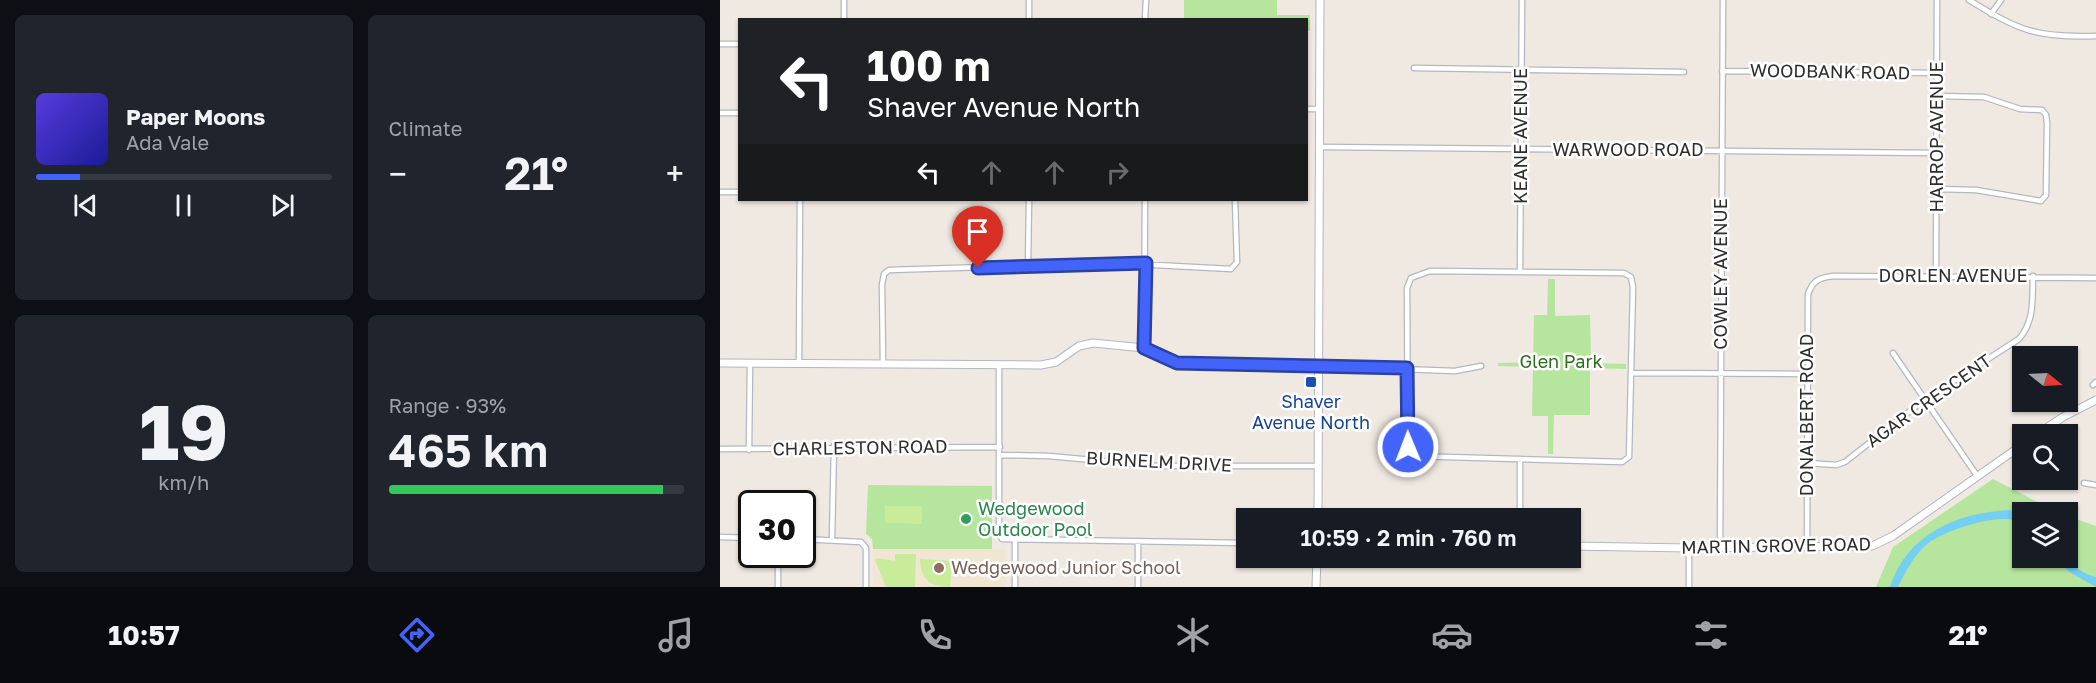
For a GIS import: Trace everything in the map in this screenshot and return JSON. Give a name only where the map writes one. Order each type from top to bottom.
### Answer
[{"type":"main road","points":[[1318,508],[1320,0]]},
{"type":"main road","points":[[720,363],[1048,365],[1079,346],[1093,343],[1144,348],[1187,365],[1320,366]]},
{"type":"main road","points":[[2052,424],[2096,400]]},
{"type":"main road","name":"MARTIN GROVE ROAD","points":[[1581,546],[1854,548],[1883,542],[2012,452]]},
{"type":"main road","points":[[1316,587],[1317,568]]},
{"type":"street","points":[[844,0],[844,18]]},
{"type":"street","points":[[1029,0],[1029,18]]},
{"type":"street","points":[[1145,18],[1146,0]]},
{"type":"street","name":"KEANE AVENUE","points":[[1521,271],[1522,0]]},
{"type":"street","name":"COWLEY AVENUE","points":[[1720,548],[1723,0]]},
{"type":"street","name":"HARROP AVENUE","points":[[1936,275],[1937,0]]},
{"type":"street","points":[[1969,0],[2020,29],[2045,36],[2096,36]]},
{"type":"street","points":[[1991,14],[2001,0]]},
{"type":"street","points":[[720,44],[738,44]]},
{"type":"street","points":[[1414,68],[1684,72]]},
{"type":"street","name":"WOODBANK ROAD","points":[[1722,71],[1937,73]]},
{"type":"street","points":[[1937,96],[1984,97],[2020,109],[2042,110],[2046,115],[2047,123],[2046,195],[2041,201],[1977,190],[1937,189]]},
{"type":"street","points":[[1308,109],[1320,109]]},
{"type":"street","points":[[720,113],[738,113]]},
{"type":"street","name":"WARWOOD ROAD","points":[[1321,147],[1936,153]]},
{"type":"street","points":[[720,192],[738,192]]},
{"type":"street","points":[[799,362],[800,201]]},
{"type":"street","points":[[1028,266],[1029,201]]},
{"type":"street","points":[[1144,348],[1145,201]]},
{"type":"street","points":[[883,363],[882,285],[884,274],[889,270],[1146,263],[1154,266],[1233,268],[1237,261],[1235,201]]},
{"type":"street","points":[[1430,271],[1624,273],[1631,277],[1633,287],[1629,457],[1622,462],[1411,456],[1408,449],[1407,368],[1407,288],[1411,278],[1430,271]]},
{"type":"street","name":"DORLEN AVENUE","points":[[1811,284],[1820,278],[1833,276],[2096,278]]},
{"type":"street","name":"AGAR CRESCENT","points":[[1808,463],[1836,465],[1845,462],[1924,400],[2019,339],[2028,328],[2032,316],[2033,276]]},
{"type":"street","name":"DONALBERT ROAD","points":[[1807,547],[1808,294],[1811,284]]},
{"type":"street","points":[[1893,353],[1978,477]]},
{"type":"street","points":[[749,450],[750,363]]},
{"type":"street","points":[[999,365],[1001,538],[1015,541],[1236,543]]},
{"type":"street","points":[[1320,366],[1455,370],[1481,366]]},
{"type":"street","points":[[1632,374],[1808,374]]},
{"type":"street","points":[[832,539],[834,446]]},
{"type":"street","name":"CHARLESTON ROAD","points":[[720,449],[834,446],[1000,447]]},
{"type":"street","name":"BURNELM DRIVE","points":[[1000,455],[1049,456],[1157,466],[1318,466]]},
{"type":"street","points":[[1520,459],[1520,508]]},
{"type":"street","points":[[2084,483],[2096,485]]},
{"type":"street","points":[[720,537],[738,538]]},
{"type":"street","points":[[816,539],[860,541],[866,548],[866,587]]},
{"type":"street","points":[[1015,541],[1015,587]]},
{"type":"street","points":[[1138,542],[1138,587]]},
{"type":"street","points":[[1689,548],[1689,587]]},
{"type":"street","points":[[778,568],[778,587]]},
{"type":"shaded area","name":"Wedgewood Junior School","points":[[873,549],[1006,549],[1006,587],[873,587]]},
{"type":"green space","points":[[1184,0],[1277,0],[1277,15],[1310,15],[1310,31],[1308,31],[1308,18],[1184,18]]},
{"type":"green space","name":"Glen Park","points":[[1548,279],[1555,279],[1555,316],[1590,315],[1591,363],[1626,364],[1626,369],[1590,368],[1590,415],[1554,415],[1553,454],[1548,454],[1548,416],[1532,416],[1533,367],[1498,366],[1498,363],[1533,362],[1534,315],[1547,315]]},
{"type":"green space","points":[[1993,479],[2037,502],[2012,502],[2012,568],[2078,568],[2078,520],[2096,526],[2096,587],[1876,587],[1893,547]]},
{"type":"green space","points":[[868,485],[992,486],[992,549],[873,549],[872,539],[866,534]]},
{"type":"green space","points":[[885,506],[922,506],[922,524],[885,523]]},
{"type":"green space","points":[[895,554],[916,554],[915,587],[886,587],[875,560],[878,558],[895,561]]},
{"type":"green space","points":[[920,559],[952,561],[950,587],[938,586],[928,581],[922,572]]},
{"type":"water","points":[[2012,511],[2012,520],[1989,520],[1959,528],[1934,539],[1910,564],[1898,587],[1890,587],[1908,553],[1921,540],[1953,522],[1989,512]]},
{"type":"water","points":[[2065,568],[2077,568],[2096,577],[2096,587]]},
{"type":"place","name":"Shaver Avenue North","points":[[1311,382]]},
{"type":"place","name":"Wedgewood Outdoor Pool","points":[[966,519]]},
{"type":"place","name":"Wedgewood Junior School","points":[[939,568]]},
{"type":"route","points":[[978,268],[1084,263],[1146,263],[1144,348],[1177,363],[1407,368],[1408,447]]}]
